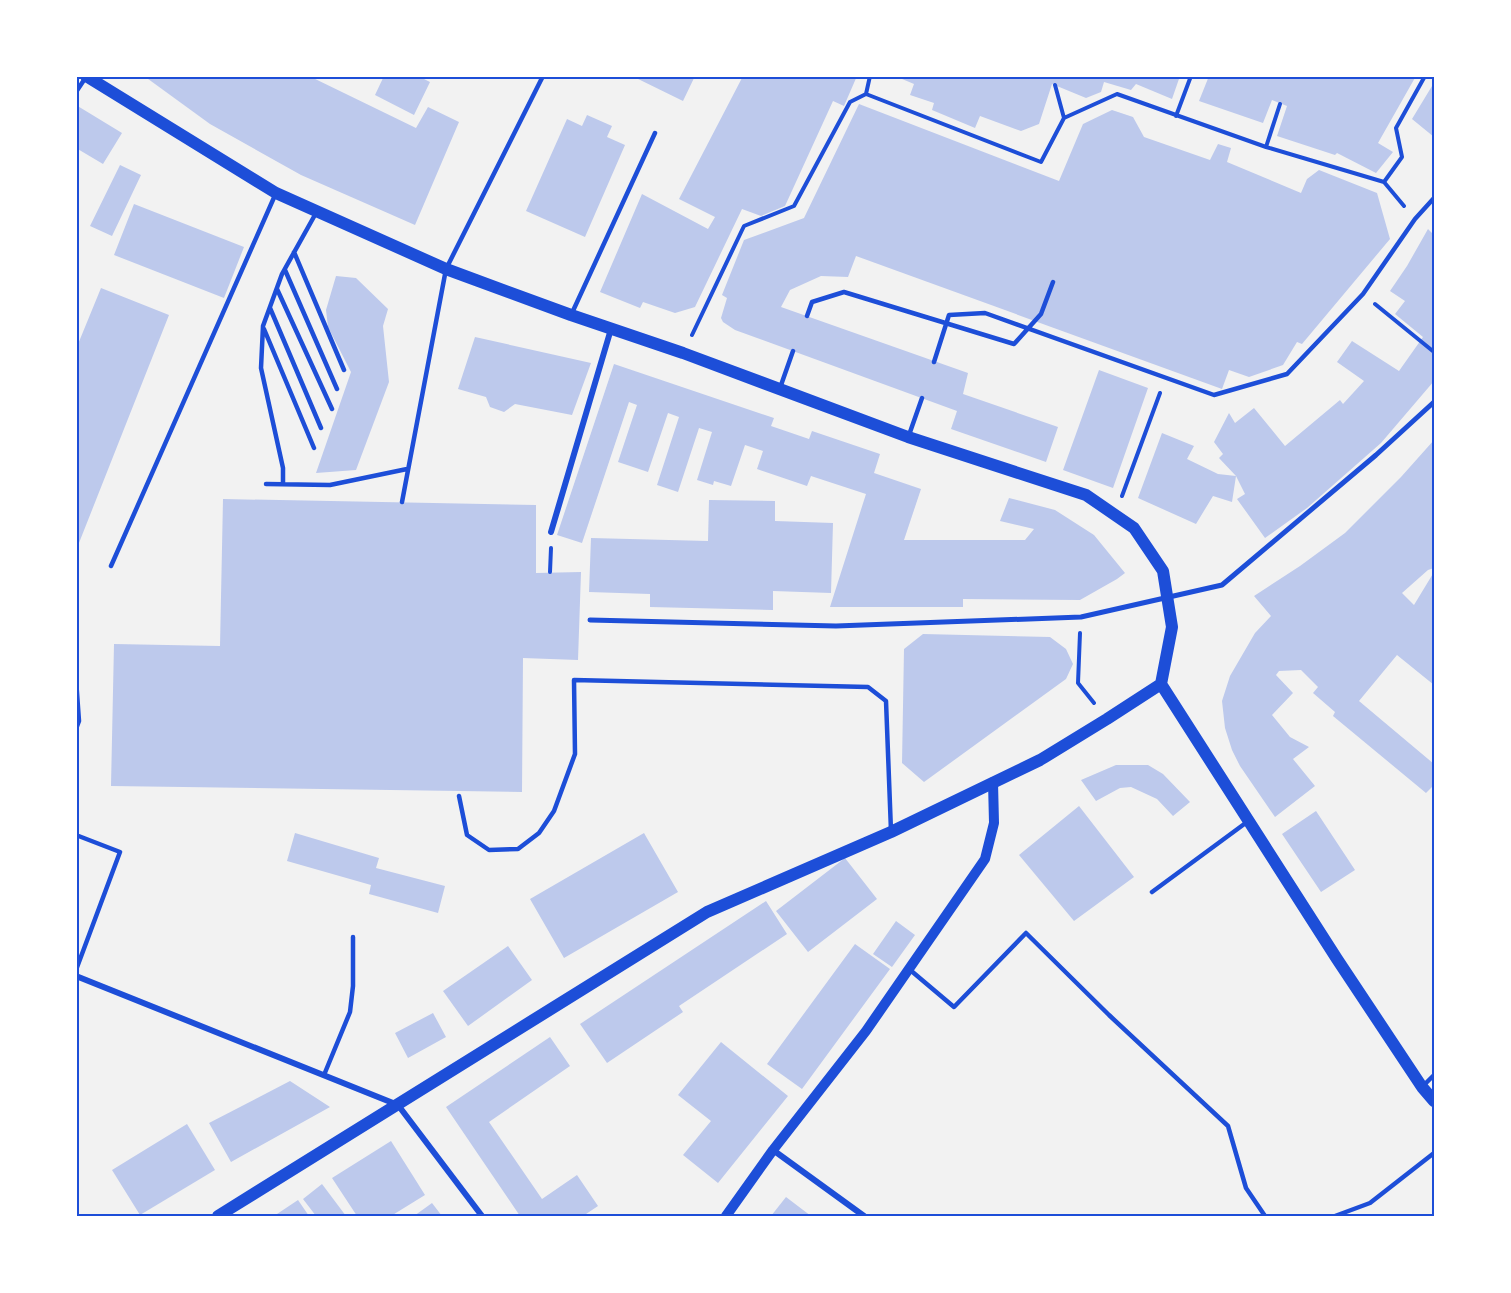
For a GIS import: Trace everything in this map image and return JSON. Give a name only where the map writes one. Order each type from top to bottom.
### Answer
[{"type":"main road","points":[[86,77],[276,193],[446,269],[684,353],[908,436],[1086,495],[1134,528],[1163,571],[1172,627],[1161,684],[1343,969],[1422,1087],[1434,1101]]},
{"type":"main road","points":[[218,1216],[707,912],[891,832],[1040,760],[1161,684]]},
{"type":"street","points":[[551,532],[611,329]]},
{"type":"street","points":[[590,620],[836,626],[1081,617],[1222,585],[1376,455],[1434,402]]},
{"type":"street","points":[[726,1216],[773,1150],[866,1031],[985,859],[994,823],[993,782]]},
{"type":"street","points":[[76,976],[398,1105],[482,1216]]},
{"type":"street","points":[[773,1150],[864,1216]]},
{"type":"lane","points":[[402,502],[446,269],[543,76]]},
{"type":"lane","points":[[76,92],[86,77]]},
{"type":"lane","points":[[571,315],[655,133]]},
{"type":"lane","points":[[111,566],[276,193]]},
{"type":"lane","points":[[934,362],[949,315],[985,313],[1214,395],[1287,374],[1363,294],[1415,219],[1434,198]]},
{"type":"lane","points":[[283,484],[283,468],[261,368],[263,326],[284,270],[317,211]]},
{"type":"lane","points":[[294,252],[344,370]]},
{"type":"lane","points":[[284,270],[337,389]]},
{"type":"lane","points":[[807,316],[812,302],[844,292],[1014,344],[1041,314],[1053,282]]},
{"type":"lane","points":[[277,289],[332,409]]},
{"type":"lane","points":[[270,308],[321,428]]},
{"type":"lane","points":[[263,326],[314,448]]},
{"type":"lane","points":[[780,388],[793,351]]},
{"type":"lane","points":[[908,436],[922,398]]},
{"type":"lane","points":[[266,484],[330,485],[407,469]]},
{"type":"lane","points":[[76,679],[80,721],[76,729]]},
{"type":"lane","points":[[459,796],[467,835],[489,850],[518,849],[539,833],[554,811],[575,754],[574,680],[868,687],[886,701],[891,832]]},
{"type":"lane","points":[[1152,891],[1248,821]]},
{"type":"lane","points":[[76,835],[120,852],[76,970]]},
{"type":"lane","points":[[909,969],[954,1007],[1026,933],[1108,1015],[1228,1126],[1246,1188],[1265,1216]]},
{"type":"lane","points":[[324,1075],[350,1012],[353,986],[353,938]]},
{"type":"lane","points":[[1422,1087],[1434,1074]]},
{"type":"lane","points":[[1335,1216],[1370,1203],[1434,1153]]},
{"type":"path","points":[[866,94],[870,76]]},
{"type":"path","points":[[1176,116],[1191,76]]},
{"type":"path","points":[[1384,182],[1402,157],[1396,128],[1425,76]]},
{"type":"path","points":[[1055,85],[1064,118]]},
{"type":"path","points":[[684,353],[744,226],[794,206],[850,102],[866,94],[1041,162],[1064,118],[1116,94],[1266,147],[1384,182],[1415,219]]},
{"type":"path","points":[[1266,147],[1280,104]]},
{"type":"path","points":[[1363,294],[1434,352]]},
{"type":"path","points":[[1115,515],[1166,378]]},
{"type":"path","points":[[550,572],[551,532]]},
{"type":"path","points":[[1081,617],[1078,683],[1107,719]]},
{"type":"building","points":[[144,76],[309,76],[416,128],[428,107],[459,122],[415,225],[301,175],[210,124]]},
{"type":"building","points":[[384,76],[418,76],[430,82],[414,115],[375,95]]},
{"type":"building","points":[[632,76],[695,76],[683,101]]},
{"type":"building","points":[[743,76],[857,76],[844,106],[833,101],[785,206],[761,216],[742,209],[695,307],[675,313],[643,302],[640,308],[600,292],[642,194],[708,229],[715,217],[679,199]]},
{"type":"building","points":[[895,76],[1180,76],[1172,99],[1136,84],[1131,90],[1104,82],[1101,92],[1086,98],[1052,84],[1039,124],[1021,131],[980,116],[975,128],[932,110],[934,103],[910,95],[914,84]]},
{"type":"building","points":[[1209,76],[1416,76],[1378,143],[1393,152],[1376,173],[1337,153],[1335,155],[1277,136],[1287,106],[1272,100],[1263,123],[1199,101]]},
{"type":"building","points":[[1432,86],[1434,87],[1434,137],[1412,119]]},
{"type":"building","points":[[859,104],[1059,181],[1083,124],[1112,110],[1133,117],[1144,137],[1210,160],[1218,144],[1231,148],[1227,162],[1301,193],[1307,179],[1319,170],[1377,193],[1390,239],[1302,344],[1297,342],[1283,365],[1249,377],[1229,370],[1222,389],[856,256],[848,277],[821,276],[790,290],[781,307],[968,373],[963,394],[1058,427],[1046,462],[951,429],[957,411],[735,330],[723,322],[721,318],[727,298],[722,295],[744,240],[804,218]]},
{"type":"building","points":[[76,105],[122,133],[103,164],[76,148]]},
{"type":"building","points":[[587,115],[612,126],[607,137],[625,145],[585,237],[526,211],[567,119],[582,126]]},
{"type":"building","points":[[120,165],[141,175],[112,236],[90,226]]},
{"type":"building","points":[[134,204],[244,247],[224,298],[114,255]]},
{"type":"building","points":[[1428,229],[1434,235],[1434,381],[1381,443],[1307,508],[1265,538],[1237,499],[1245,494],[1236,476],[1219,458],[1223,454],[1214,442],[1229,413],[1235,423],[1254,408],[1285,446],[1340,400],[1343,404],[1364,381],[1337,362],[1352,341],[1399,371],[1423,337],[1395,314],[1405,301],[1390,291]]},
{"type":"building","points":[[336,276],[356,278],[388,309],[383,326],[389,382],[356,470],[316,473],[351,372],[328,327],[326,310]]},
{"type":"building","points":[[101,288],[169,315],[77,548],[76,349]]},
{"type":"building","points":[[475,337],[591,363],[572,415],[515,404],[504,412],[490,407],[486,397],[458,389]]},
{"type":"building","points":[[614,364],[774,418],[771,426],[809,439],[812,431],[880,454],[874,473],[921,489],[904,540],[1025,540],[1034,529],[1000,521],[1009,498],[1055,510],[1094,535],[1125,573],[1080,600],[963,599],[963,607],[830,607],[866,494],[811,476],[807,486],[757,469],[763,451],[745,445],[731,486],[714,481],[713,485],[697,480],[712,432],[699,428],[678,492],[657,485],[679,417],[668,413],[648,472],[618,462],[637,405],[629,402],[582,543],[557,535]]},
{"type":"building","points":[[1099,370],[1148,388],[1113,488],[1063,470]]},
{"type":"building","points":[[1162,433],[1194,446],[1187,459],[1218,474],[1236,476],[1232,502],[1213,496],[1196,524],[1138,498]]},
{"type":"building","points":[[1434,440],[1434,568],[1428,570],[1402,593],[1414,605],[1434,572],[1434,685],[1397,655],[1359,701],[1434,764],[1434,785],[1426,793],[1333,716],[1335,712],[1313,693],[1318,687],[1301,670],[1279,671],[1276,675],[1293,693],[1272,715],[1290,737],[1309,747],[1293,759],[1315,786],[1275,817],[1240,766],[1232,750],[1225,728],[1222,701],[1230,676],[1255,633],[1271,616],[1254,596],[1345,533]]},
{"type":"building","points":[[223,499],[536,505],[536,573],[581,572],[578,660],[523,658],[522,792],[111,786],[114,644],[220,646]]},
{"type":"building","points":[[709,500],[775,501],[775,521],[833,523],[831,593],[773,591],[773,610],[650,607],[650,594],[589,592],[591,538],[708,541]]},
{"type":"building","points":[[923,634],[1050,637],[1066,649],[1073,664],[1066,679],[924,782],[902,763],[904,649]]},
{"type":"building","points":[[1116,765],[1148,765],[1163,774],[1190,802],[1173,816],[1157,799],[1131,787],[1120,788],[1096,801],[1081,780]]},
{"type":"building","points":[[1079,806],[1134,877],[1074,921],[1019,855]]},
{"type":"building","points":[[1316,811],[1355,870],[1321,892],[1282,834]]},
{"type":"building","points":[[295,833],[379,858],[376,868],[445,886],[438,913],[369,894],[371,885],[287,861]]},
{"type":"building","points":[[644,833],[678,892],[564,958],[530,899]]},
{"type":"building","points":[[845,858],[877,899],[808,952],[776,911]]},
{"type":"building","points":[[766,901],[787,934],[679,1006],[683,1012],[607,1063],[580,1024]]},
{"type":"building","points":[[896,921],[915,935],[892,967],[873,954]]},
{"type":"building","points":[[855,944],[890,969],[802,1089],[767,1064]]},
{"type":"building","points":[[508,946],[532,980],[468,1026],[443,991]]},
{"type":"building","points":[[433,1013],[446,1037],[408,1058],[395,1033]]},
{"type":"building","points":[[550,1037],[570,1066],[489,1122],[542,1199],[577,1175],[598,1206],[583,1216],[520,1216],[446,1107]]},
{"type":"building","points":[[721,1042],[788,1096],[718,1183],[683,1155],[711,1121],[678,1095]]},
{"type":"building","points":[[290,1081],[330,1107],[231,1162],[209,1123]]},
{"type":"building","points":[[187,1124],[215,1170],[140,1215],[112,1170]]},
{"type":"building","points":[[391,1141],[425,1195],[391,1216],[357,1216],[332,1178]]},
{"type":"building","points":[[322,1184],[346,1216],[316,1216],[303,1199]]},
{"type":"building","points":[[786,1197],[811,1216],[771,1216]]},
{"type":"building","points":[[298,1200],[309,1216],[274,1216]]},
{"type":"building","points":[[432,1203],[442,1216],[414,1216]]}]
